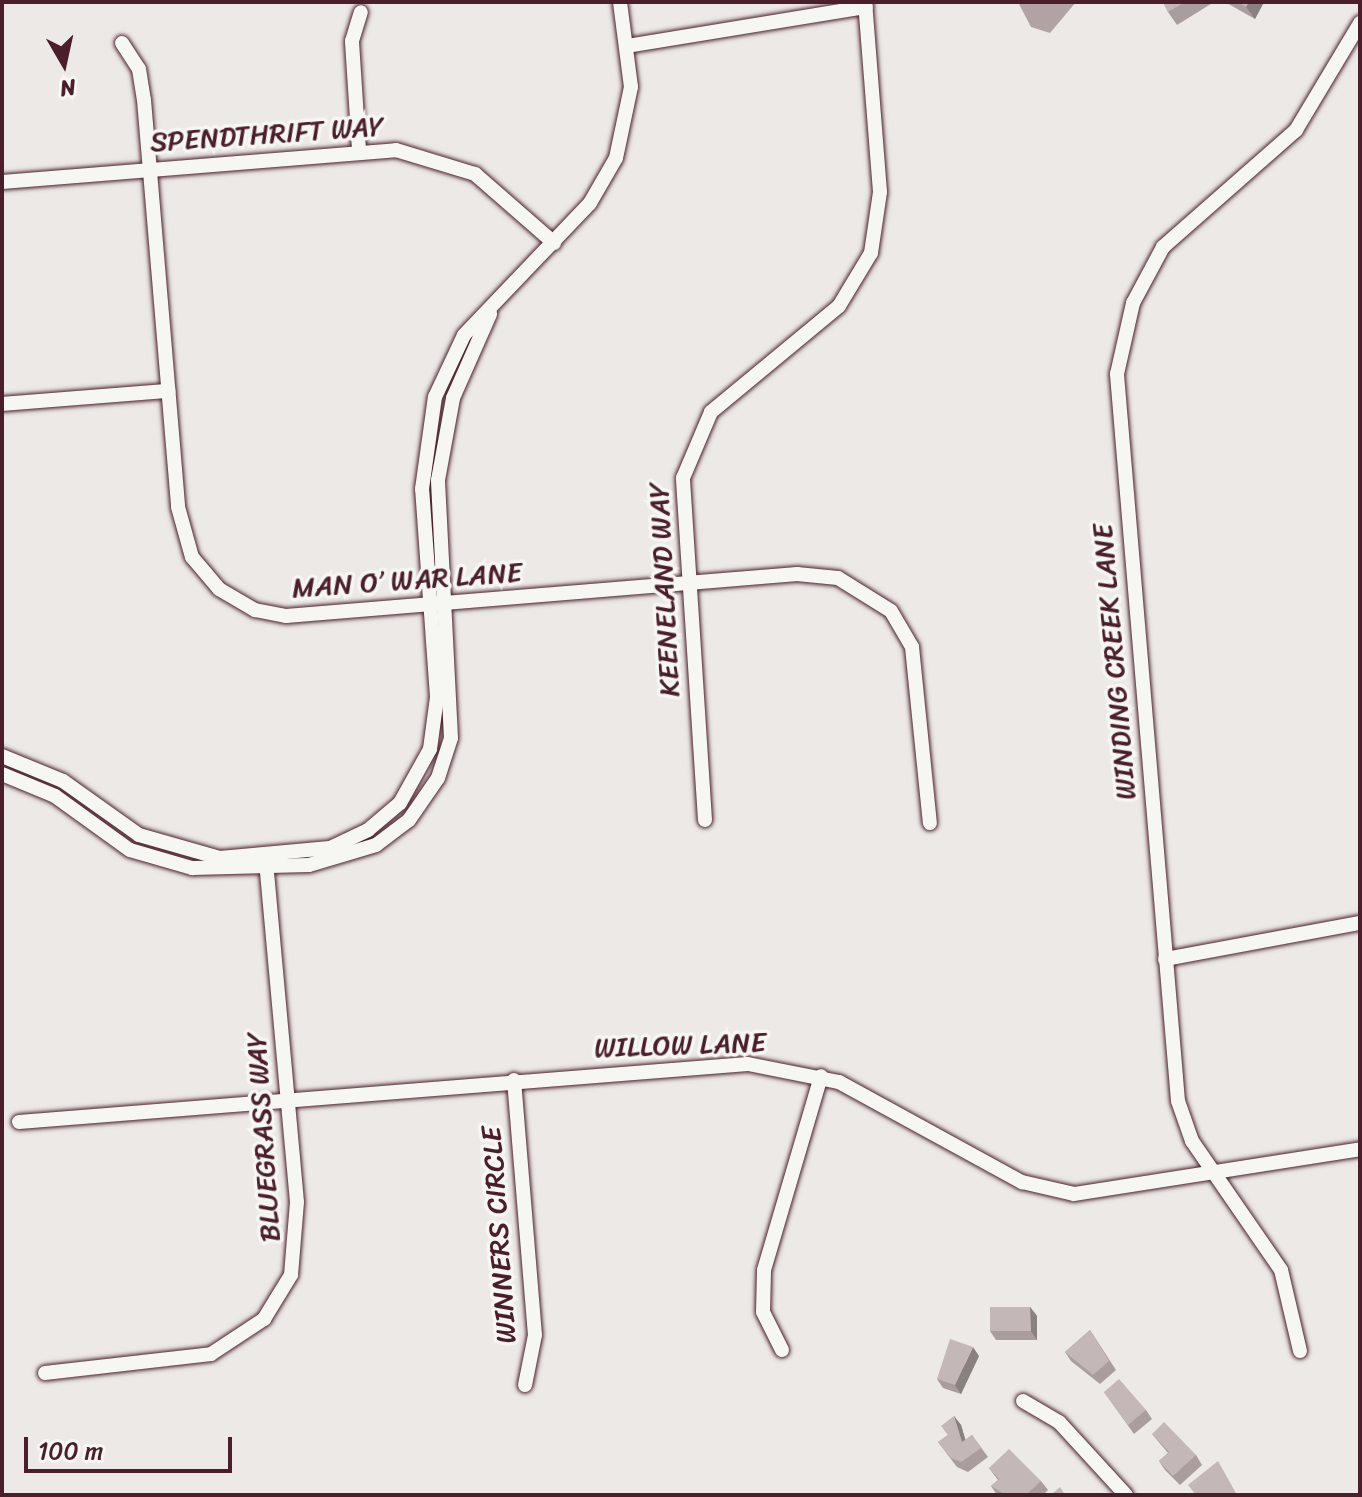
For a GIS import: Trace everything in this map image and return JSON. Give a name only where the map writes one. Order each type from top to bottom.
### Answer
[{"type":"street","points":[[2,774],[55,796],[149,859],[192,868],[266,863],[376,845],[428,796],[452,728],[438,604],[441,449],[453,398],[491,309],[590,203],[616,158],[630,108],[627,46],[620,2]]},
{"type":"street","points":[[627,46],[866,4]]},
{"type":"street","name":"KEENELAND WAY","points":[[705,820],[686,583],[683,478],[700,429],[740,382],[839,306],[871,253],[880,192],[866,4]]},
{"type":"street","points":[[359,150],[352,41],[361,12]]},
{"type":"street","name":"WINDING CREEK LANE","points":[[1300,1351],[1281,1270],[1192,1141],[1178,1101],[1119,352],[1133,303],[1163,247],[1296,130],[1360,23]]},
{"type":"street","name":"MAN O’ WAR LANE","points":[[122,43],[141,79],[182,528],[198,566],[219,589],[255,610],[286,616],[818,574],[858,586],[891,611],[917,667],[930,823]]},
{"type":"street","name":"SPENDTHRIFT WAY","points":[[2,182],[359,150],[417,153],[456,164],[500,191],[554,243]]},
{"type":"street","points":[[2,404],[168,391]]},
{"type":"street","points":[[2,756],[54,776],[167,847],[266,863]]},
{"type":"street","name":"BLUEGRASS WAY","points":[[45,1373],[202,1357],[264,1319],[296,1254],[288,1100],[266,863]]},
{"type":"street","points":[[1165,959],[1360,923]]},
{"type":"street","name":"WILLOW LANE","points":[[19,1122],[514,1080],[748,1064],[821,1076],[1052,1191],[1095,1194],[1360,1149]]},
{"type":"street","points":[[782,1350],[763,1312],[764,1270],[821,1076]]},
{"type":"street","name":"WINNERS CIRCLE","points":[[514,1080],[535,1335],[525,1385]]},
{"type":"street","points":[[1023,1401],[1059,1422],[1126,1495]]},
{"type":"shaded area","points":[[1018,2],[1076,2],[1050,33],[1031,27]]},
{"type":"building","points":[[1163,2],[1185,2],[1168,12]]},
{"type":"building","points":[[990,1307],[1030,1307],[1031,1331],[990,1331]]},
{"type":"building","points":[[1090,1330],[1109,1361],[1093,1375],[1065,1352]]},
{"type":"building","points":[[950,1339],[973,1347],[955,1385],[937,1379]]},
{"type":"building","points":[[1119,1379],[1146,1410],[1128,1425],[1104,1392]]},
{"type":"building","points":[[954,1416],[962,1442],[972,1435],[981,1448],[961,1462],[951,1458],[938,1442],[948,1435],[941,1426]]},
{"type":"building","points":[[1164,1422],[1196,1455],[1173,1476],[1159,1461],[1169,1452],[1152,1434]]},
{"type":"building","points":[[1009,1449],[1041,1481],[1026,1495],[1006,1495],[991,1486],[999,1479],[989,1468]]},
{"type":"building","points":[[1218,1461],[1237,1495],[1196,1495],[1188,1485]]},
{"type":"building","points":[[1060,1487],[1065,1495],[1051,1495]]}]
